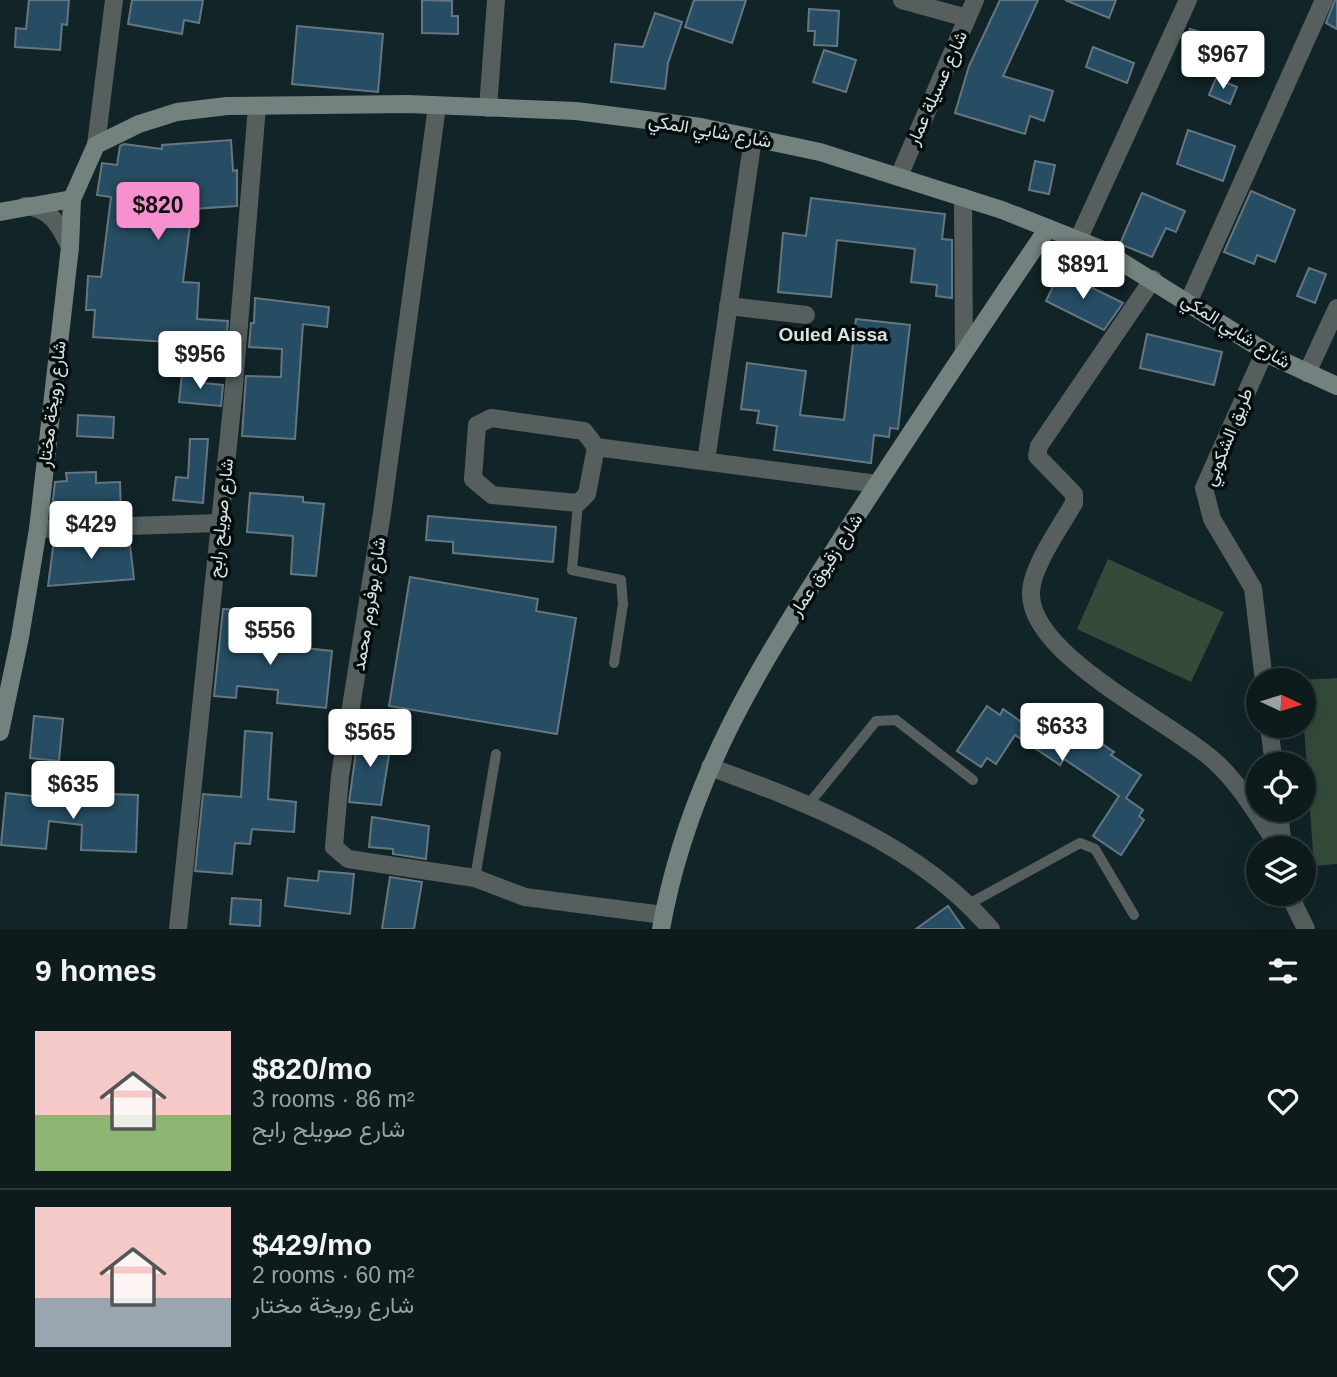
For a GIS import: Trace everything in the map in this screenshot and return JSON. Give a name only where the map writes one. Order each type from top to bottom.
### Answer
[{"type":"main road","name":"شارع شابي المكي","points":[[96,145],[139,124],[177,112],[257,107],[488,107],[576,111],[701,127],[820,152],[963,197],[1078,240],[1153,279],[1265,351],[1337,386]]},
{"type":"main road","points":[[0,212],[21,206],[72,199],[96,145]]},
{"type":"main road","name":"شارع رويخة مختار","points":[[0,732],[38,529],[70,247],[72,199]]},
{"type":"main road","name":"شارع زقيوق عمار","points":[[662,922],[680,841],[710,767],[748,688],[877,484],[1048,228]]},
{"type":"street","points":[[96,145],[114,0]]},
{"type":"street","points":[[488,107],[496,0]]},
{"type":"street","points":[[902,0],[967,18]]},
{"type":"street","name":"شارع عسيلة عمار","points":[[899,176],[975,0]]},
{"type":"street","points":[[1078,240],[1188,0]]},
{"type":"street","points":[[1188,303],[1324,0]]},
{"type":"street","name":"شارع بوفروم محمد","points":[[437,106],[380,526],[340,776],[334,847],[348,859],[475,878],[525,897],[662,922]]},
{"type":"street","name":"شارع صويلح رابح","points":[[178,929],[220,523],[257,107]]},
{"type":"street","points":[[706,461],[753,138]]},
{"type":"street","points":[[963,197],[964,351]]},
{"type":"street","points":[[21,206],[47,212],[60,227],[70,247]]},
{"type":"street","points":[[1153,279],[1039,446],[1037,456],[1041,463],[1074,494],[1074,503],[1031,582],[1030,598],[1043,628],[1063,654],[1214,761],[1272,836]]},
{"type":"street","points":[[728,306],[806,315]]},
{"type":"street","points":[[1307,373],[1337,308]]},
{"type":"street","name":"طريق الشكوبي","points":[[1262,668],[1253,588],[1212,519],[1204,488],[1265,351]]},
{"type":"street","points":[[596,447],[587,494],[578,503],[492,495],[473,479],[477,425],[491,418],[584,431],[596,447],[877,484]]},
{"type":"street","points":[[38,529],[220,523]]},
{"type":"street","points":[[710,767],[808,805],[883,843],[967,905],[991,929]]},
{"type":"street","points":[[1295,906],[1306,929]]},
{"type":"lane","points":[[578,503],[572,570],[621,580],[623,604],[614,663]]},
{"type":"lane","points":[[808,805],[876,720],[887,718],[896,720],[972,780]]},
{"type":"lane","points":[[475,878],[496,754]]},
{"type":"lane","points":[[967,905],[1080,843],[1095,849],[1134,915]]},
{"type":"green space","points":[[1108,559],[1224,612],[1191,682],[1077,629]]},
{"type":"green space","points":[[1337,678],[1337,864],[1316,866],[1316,836],[1312,836],[1311,822],[1316,822],[1316,752],[1306,752],[1305,738],[1316,738],[1316,679]]},
{"type":"building","points":[[29,0],[69,0],[67,25],[62,24],[60,50],[15,47],[16,28],[26,29]]},
{"type":"building","points":[[132,0],[203,0],[199,23],[184,20],[182,34],[128,24]]},
{"type":"building","points":[[422,0],[452,1],[452,16],[458,16],[458,34],[422,33]]},
{"type":"building","points":[[694,0],[746,0],[732,43],[685,27]]},
{"type":"building","points":[[1000,0],[1038,0],[1003,76],[1053,91],[1044,121],[1030,116],[1025,134],[955,113],[969,66]]},
{"type":"building","points":[[1065,0],[1116,0],[1109,18]]},
{"type":"building","points":[[1337,0],[1337,29],[1326,23]]},
{"type":"building","points":[[809,9],[839,11],[837,46],[814,45],[815,31],[808,31]]},
{"type":"building","points":[[655,13],[682,22],[668,63],[665,89],[611,82],[615,44],[643,47]]},
{"type":"building","points":[[297,26],[383,34],[378,92],[292,84]]},
{"type":"building","points":[[1190,29],[1207,34],[1200,60],[1183,55]]},
{"type":"building","points":[[1093,47],[1134,63],[1127,83],[1086,67]]},
{"type":"building","points":[[824,50],[856,60],[846,92],[813,82]]},
{"type":"building","points":[[1216,78],[1237,87],[1230,104],[1209,95]]},
{"type":"building","points":[[1188,130],[1235,146],[1223,181],[1177,164]]},
{"type":"building","points":[[231,140],[233,171],[237,170],[237,206],[192,209],[183,282],[199,283],[197,319],[228,321],[226,346],[93,337],[95,310],[86,310],[88,276],[101,277],[111,197],[97,195],[102,163],[117,165],[120,146],[124,144],[162,149],[162,145]]},
{"type":"building","points":[[1035,161],[1055,165],[1049,194],[1029,190]]},
{"type":"building","points":[[1251,191],[1295,210],[1275,262],[1257,255],[1254,264],[1224,252]]},
{"type":"building","points":[[1142,193],[1185,211],[1176,232],[1166,228],[1152,257],[1120,244]]},
{"type":"building","points":[[811,198],[945,214],[942,239],[952,240],[952,298],[936,296],[937,285],[911,282],[915,249],[837,240],[831,297],[778,292],[783,233],[806,236]]},
{"type":"building","points":[[1309,268],[1326,274],[1315,303],[1297,296]]},
{"type":"building","points":[[1060,272],[1123,303],[1104,330],[1046,301]]},
{"type":"building","points":[[255,298],[329,307],[327,327],[303,324],[295,439],[242,436],[246,376],[281,377],[282,349],[249,347]]},
{"type":"building","points":[[856,319],[910,325],[898,429],[890,428],[889,437],[874,435],[871,463],[774,450],[777,426],[757,423],[759,411],[741,409],[747,363],[806,371],[800,415],[844,420]]},
{"type":"building","points":[[1147,334],[1222,352],[1214,385],[1140,368]]},
{"type":"building","points":[[182,374],[205,375],[204,383],[223,385],[221,406],[179,402]]},
{"type":"building","points":[[78,415],[114,417],[113,438],[77,436]]},
{"type":"building","points":[[190,439],[208,439],[203,503],[173,500],[176,477],[188,478]]},
{"type":"building","points":[[96,472],[96,483],[120,482],[121,515],[51,517],[55,482],[67,481],[66,473]]},
{"type":"building","points":[[250,493],[303,497],[303,502],[324,504],[316,576],[291,574],[293,536],[247,532]]},
{"type":"building","points":[[428,516],[556,527],[553,562],[453,553],[453,542],[426,540]]},
{"type":"building","points":[[129,537],[134,579],[48,586],[54,540]]},
{"type":"building","points":[[410,577],[538,599],[536,611],[576,618],[557,734],[389,706]]},
{"type":"building","points":[[223,609],[244,610],[241,641],[332,651],[326,708],[277,703],[278,690],[237,686],[236,698],[214,696]]},
{"type":"building","points":[[987,706],[1000,715],[1003,709],[1020,721],[1030,707],[1042,715],[1045,710],[1093,745],[1096,740],[1114,752],[1111,755],[1141,775],[1126,798],[1143,810],[1139,816],[1144,820],[1121,855],[1093,836],[1119,796],[1064,759],[1060,765],[1015,735],[996,764],[987,758],[981,767],[957,751]]},
{"type":"building","points":[[34,716],[63,719],[59,761],[30,758]]},
{"type":"building","points":[[245,731],[272,733],[268,799],[296,802],[294,832],[252,829],[250,844],[235,843],[232,874],[195,871],[203,794],[241,797]]},
{"type":"building","points":[[368,734],[392,736],[381,805],[349,802],[358,737],[368,737]]},
{"type":"building","points":[[6,793],[83,802],[84,793],[138,795],[136,852],[81,850],[82,825],[49,821],[46,849],[1,845]]},
{"type":"building","points":[[372,817],[429,826],[426,859],[393,854],[393,849],[369,847]]},
{"type":"building","points":[[319,871],[354,874],[350,914],[285,906],[288,878],[318,881]]},
{"type":"building","points":[[390,877],[422,882],[414,929],[382,929]]},
{"type":"building","points":[[232,898],[261,900],[260,926],[230,924]]},
{"type":"building","points":[[948,906],[964,929],[916,929]]},
{"type":"district","name":"Ouled Aissa","points":[[833,334]]}]
